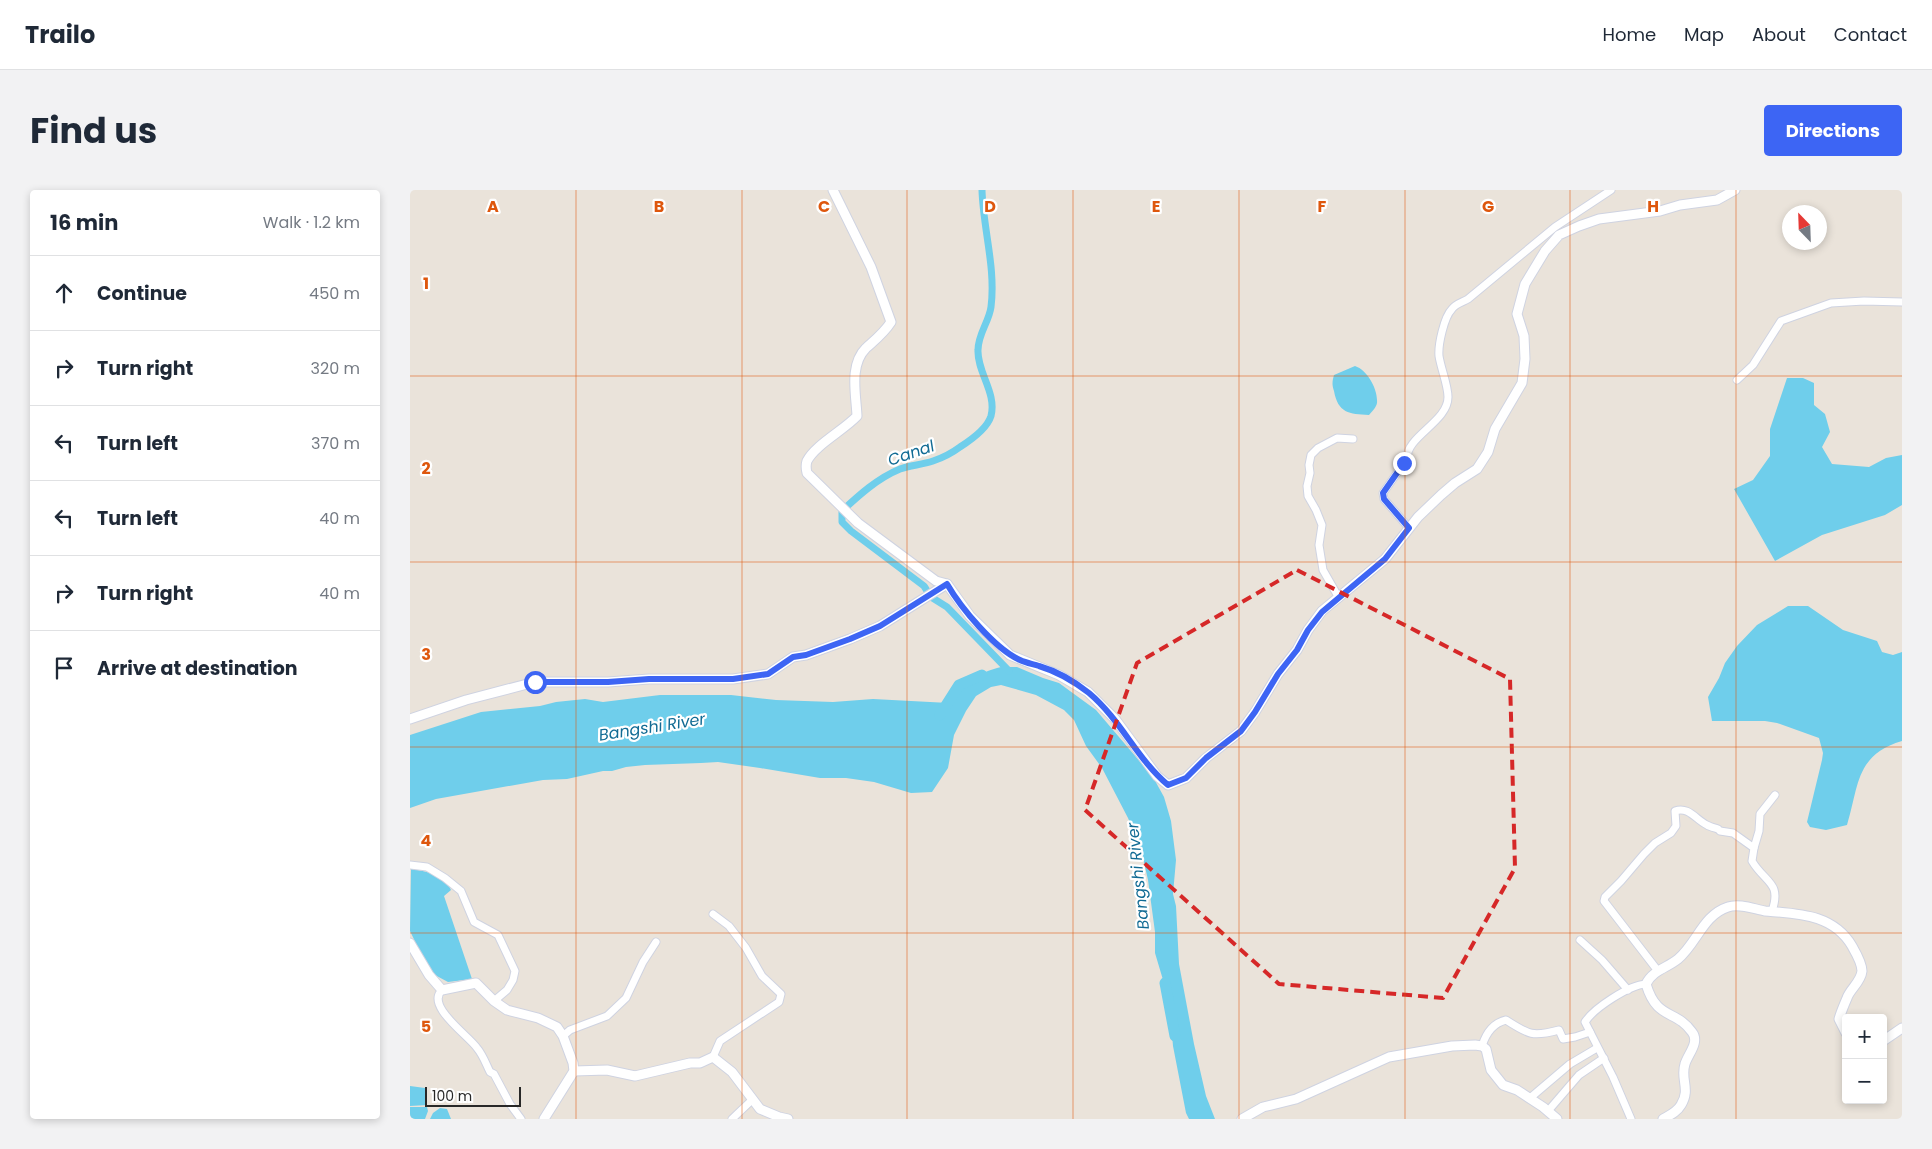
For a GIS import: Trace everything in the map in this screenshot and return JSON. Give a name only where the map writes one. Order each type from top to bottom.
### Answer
[{"type":"street","points":[[833,190],[871,267],[891,322],[858,358],[856,369],[857,416],[848,426],[821,446],[807,460],[807,473],[858,523],[936,581],[947,584],[970,616],[1010,655],[1059,675],[1088,692],[1115,718],[1157,776],[1168,785],[1186,778],[1206,758],[1241,731],[1322,612],[1385,559],[1418,517],[1455,483],[1476,469],[1488,452],[1494,429],[1522,383],[1525,359],[1524,336],[1517,314],[1525,284],[1545,251],[1559,235],[1599,219],[1660,211],[1680,205],[1717,200],[1734,190]]},
{"type":"street","points":[[1409,528],[1384,499],[1383,493],[1406,459],[1406,453],[1422,434],[1432,426],[1445,408],[1448,397],[1439,354],[1443,327],[1452,308],[1468,299],[1556,227],[1611,190]]},
{"type":"street","points":[[1737,380],[1753,365],[1781,321],[1832,303],[1864,301],[1902,302]]},
{"type":"street","points":[[1339,598],[1323,570],[1319,545],[1322,525],[1308,496],[1307,486],[1311,456],[1318,448],[1337,438],[1353,439]]},
{"type":"street","points":[[410,719],[466,700],[535,682],[733,679],[768,674],[793,657],[806,655],[843,642],[880,626],[947,584]]},
{"type":"street","points":[[1772,911],[1776,898],[1774,888],[1752,861],[1759,831],[1760,814],[1775,795]]},
{"type":"street","points":[[1658,971],[1604,901],[1605,897],[1644,854],[1671,833],[1676,826],[1675,811],[1678,810],[1687,811],[1706,825],[1720,831],[1733,833],[1754,848]]},
{"type":"street","points":[[410,865],[427,868],[445,878],[460,891],[474,922],[498,935],[514,971],[513,980],[507,990],[494,1001]]},
{"type":"street","points":[[1646,984],[1650,977],[1658,971],[1678,960],[1692,944],[1709,919],[1718,911],[1730,906],[1800,913],[1824,920],[1837,928],[1847,938],[1857,955],[1862,971],[1856,986],[1847,996],[1839,1019],[1842,1025]]},
{"type":"street","points":[[574,1071],[607,1070],[635,1076],[690,1063],[700,1063],[713,1057],[720,1042],[779,1002],[781,994],[762,976],[746,948],[729,926],[713,914]]},
{"type":"street","points":[[1580,940],[1628,990]]},
{"type":"street","points":[[562,1036],[570,1030],[607,1016],[626,998],[643,962],[656,942]]},
{"type":"street","points":[[410,943],[428,976],[442,990]]},
{"type":"street","points":[[442,990],[476,983],[494,1001],[507,1010],[550,1023],[556,1027],[562,1036],[573,1063],[574,1071],[544,1119]]},
{"type":"street","points":[[1631,1119],[1604,1058],[1584,1022],[1614,998],[1638,984],[1646,984]]},
{"type":"street","points":[[1646,984],[1653,1002],[1666,1014],[1687,1026],[1694,1034],[1695,1041],[1684,1071],[1686,1094],[1676,1112],[1663,1119]]},
{"type":"street","points":[[442,990],[438,1002],[440,1008],[447,1018],[478,1049],[490,1072],[494,1074],[510,1104],[521,1119]]},
{"type":"street","points":[[1482,1046],[1484,1039],[1495,1024],[1506,1020],[1533,1035],[1558,1030],[1563,1038],[1575,1037],[1590,1032]]},
{"type":"street","points":[[1887,1038],[1902,1028]]},
{"type":"street","points":[[1244,1118],[1262,1107],[1296,1099],[1389,1057],[1452,1046],[1482,1046],[1486,1049],[1491,1070],[1503,1085],[1517,1090],[1530,1098],[1557,1119]]},
{"type":"street","points":[[1530,1098],[1570,1064],[1597,1048]]},
{"type":"street","points":[[713,1057],[732,1072],[760,1109],[788,1119]]},
{"type":"street","points":[[1548,1111],[1579,1074],[1604,1058]]},
{"type":"street","points":[[732,1119],[752,1099]]},
{"type":"highlighted area","points":[[1297,570],[1510,679],[1515,868],[1443,998],[1279,984],[1085,810],[1137,663]]},
{"type":"water","points":[[1355,366],[1364,371],[1371,380],[1377,395],[1377,404],[1369,415],[1346,411],[1338,404],[1336,398],[1333,385],[1334,375]]},
{"type":"water","points":[[1787,378],[1803,378],[1814,383],[1814,405],[1825,414],[1830,432],[1822,447],[1832,464],[1869,467],[1886,458],[1902,455],[1902,505],[1885,515],[1822,535],[1775,561],[1734,489],[1753,480],[1770,456],[1770,429]]},
{"type":"water","points":[[1788,606],[1808,606],[1843,630],[1877,641],[1882,652],[1893,655],[1902,652],[1902,741],[1887,747],[1867,763],[1857,785],[1847,825],[1826,830],[1810,827],[1807,822],[1823,753],[1819,738],[1777,723],[1765,721],[1712,721],[1708,697],[1725,663],[1737,646],[1757,625]]},
{"type":"water","points":[[1001,667],[1017,667],[1059,683],[1096,710],[1153,777],[1164,797],[1171,821],[1176,860],[1173,894],[1176,906],[1179,964],[1206,1096],[1215,1119],[1189,1119],[1186,1113],[1173,1046],[1169,1000],[1155,953],[1155,932],[1148,880],[1141,849],[1128,818],[1102,768],[1086,746],[1074,720],[1064,710],[1036,695],[1001,685],[991,687],[976,696],[954,735],[948,768],[932,792],[911,793],[874,782],[846,778],[820,778],[718,762],[626,767],[567,779],[543,780],[436,799],[410,808],[410,735],[481,712],[585,699],[603,702],[660,695],[731,695],[776,700],[833,702],[873,699],[949,703],[958,690],[971,679]]},
{"type":"water","points":[[411,869],[440,877],[451,890],[444,896],[472,979],[448,982],[433,974],[424,960],[410,931]]},
{"type":"water","points":[[410,1086],[425,1088],[427,1105],[410,1106]]},
{"type":"water","points":[[410,1107],[427,1107],[428,1111],[425,1119],[410,1119]]},
{"type":"water","points":[[440,1108],[447,1109],[451,1119],[430,1119],[433,1113]]},
{"type":"waterway","name":"Canal","points":[[982,190],[991,263],[992,292],[990,312],[978,344],[978,350],[980,366],[991,399],[992,407],[989,421],[978,434],[950,453],[929,462],[900,469],[876,482],[842,511],[842,522],[851,531],[924,586],[931,597],[947,607],[1009,671]]},
{"type":"waterway","name":"Bangshi River","points":[[940,715],[959,685],[982,675]]},
{"type":"waterway","name":"Bangshi River","points":[[1165,983],[1175,1036]]},
{"type":"route","points":[[535,682],[733,679],[768,674],[793,657],[806,655],[880,626],[947,584],[970,616],[1010,655],[1059,675],[1088,692],[1115,718],[1157,776],[1168,785],[1186,778],[1206,758],[1241,731],[1322,612],[1385,559],[1409,528],[1384,499],[1383,493],[1404,463]]}]
